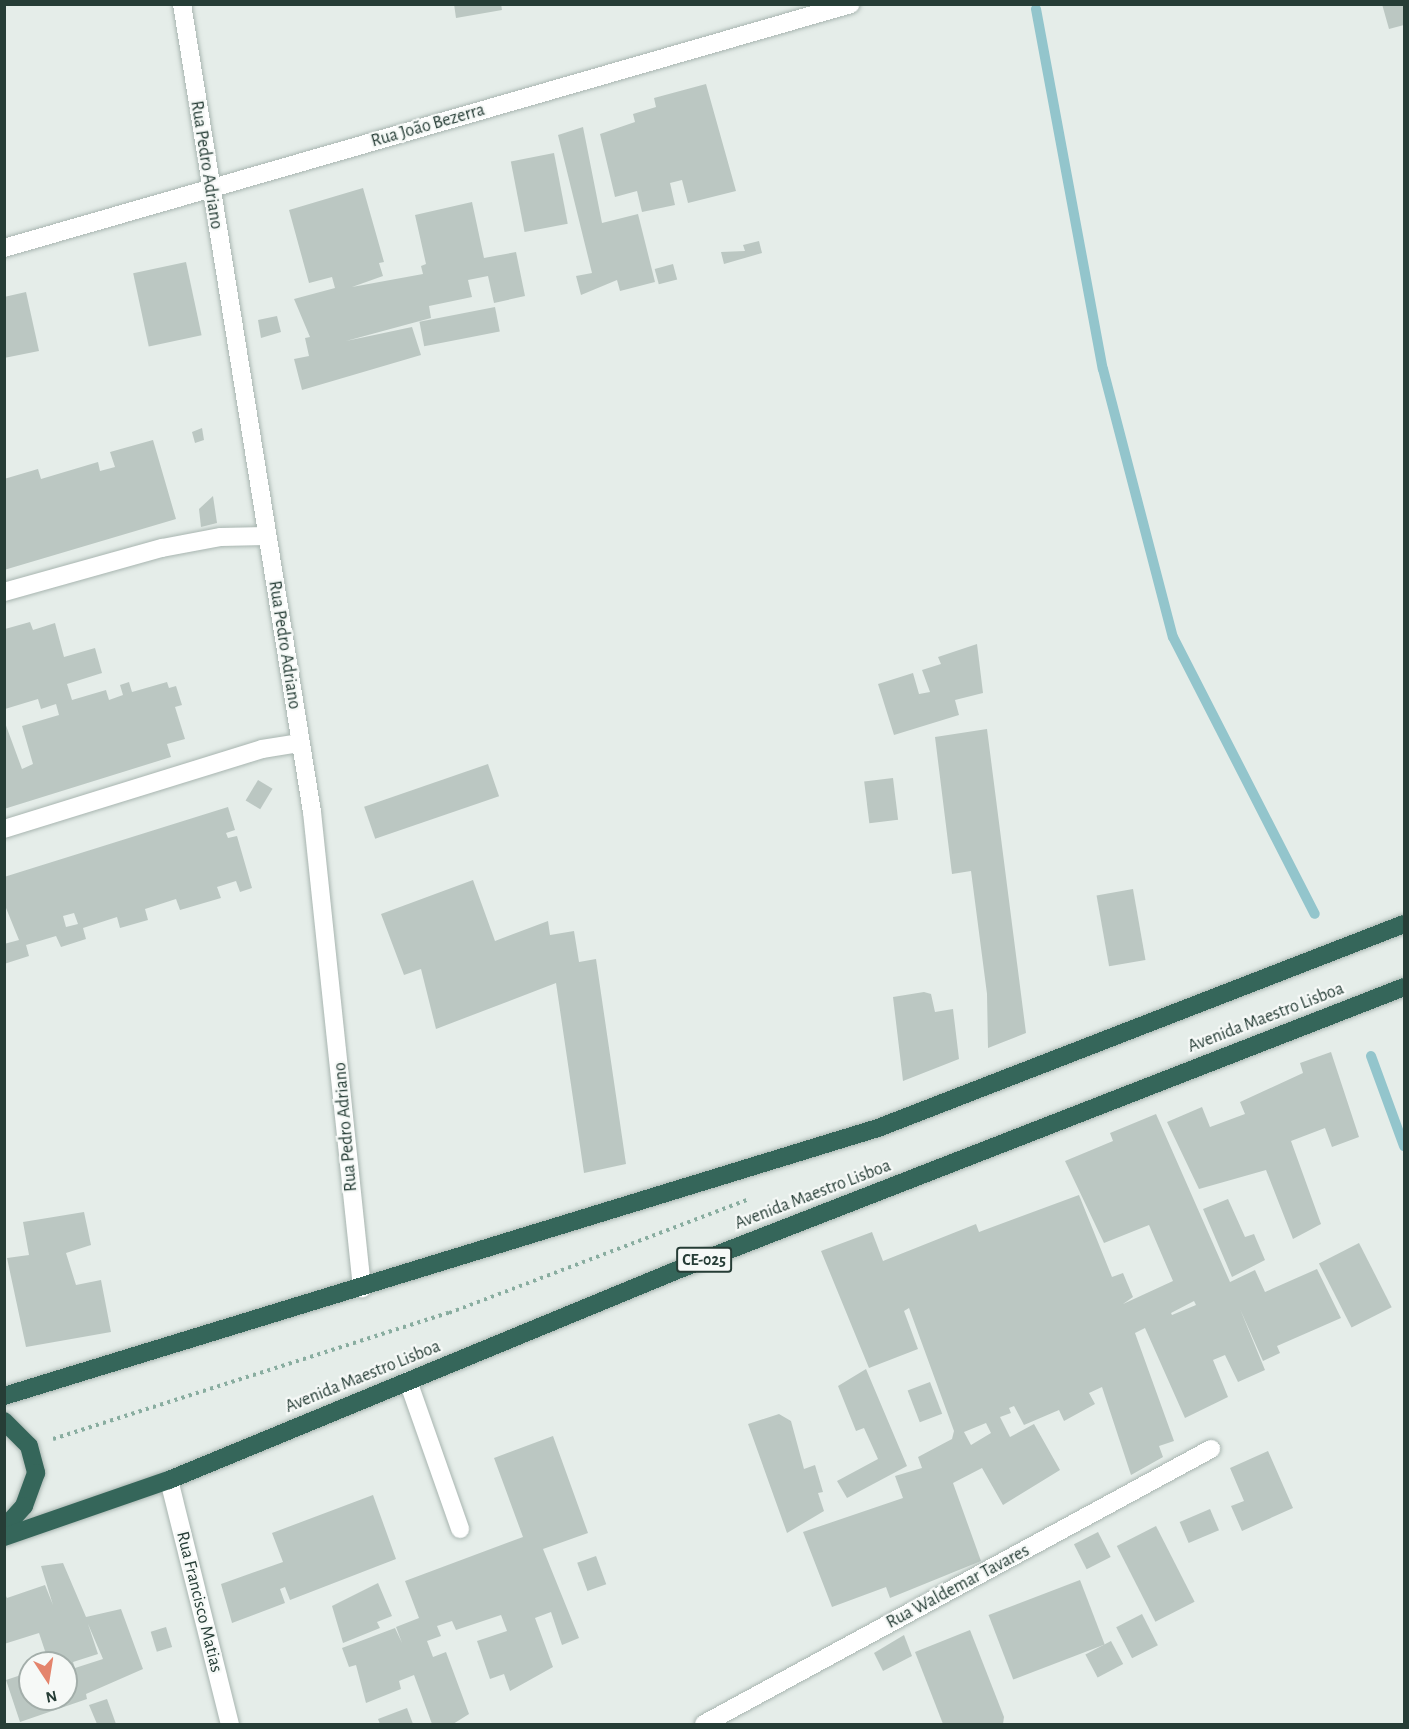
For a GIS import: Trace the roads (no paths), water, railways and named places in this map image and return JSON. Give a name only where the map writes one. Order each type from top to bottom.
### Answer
[{"type":"highway","name":"Avenida Maestro Lisboa","points":[[4,1396],[878,1128],[1404,924]]},
{"type":"highway","name":"Avenida Maestro Lisboa","points":[[4,1537],[169,1480],[408,1381],[1404,987]]},
{"type":"highway","points":[[4,1421],[29,1446],[36,1473],[24,1506],[4,1528]]},
{"type":"street","name":"Rua Pedro Adriano","points":[[182,4],[321,876],[362,1288]]},
{"type":"street","name":"Rua João Bezerra","points":[[4,248],[851,4]]},
{"type":"street","points":[[4,592],[162,548],[220,537],[266,536]]},
{"type":"street","points":[[4,829],[262,749],[300,743]]},
{"type":"street","points":[[408,1381],[460,1529]]},
{"type":"street","name":"Rua Waldemar Tavares","points":[[704,1725],[1211,1449]]},
{"type":"street","name":"Rua Francisco Matias","points":[[169,1480],[230,1725]]},
{"type":"waterway","points":[[1036,9],[1103,369],[1173,637],[1315,914]]},
{"type":"waterway","points":[[1371,1056],[1404,1146]]}]
